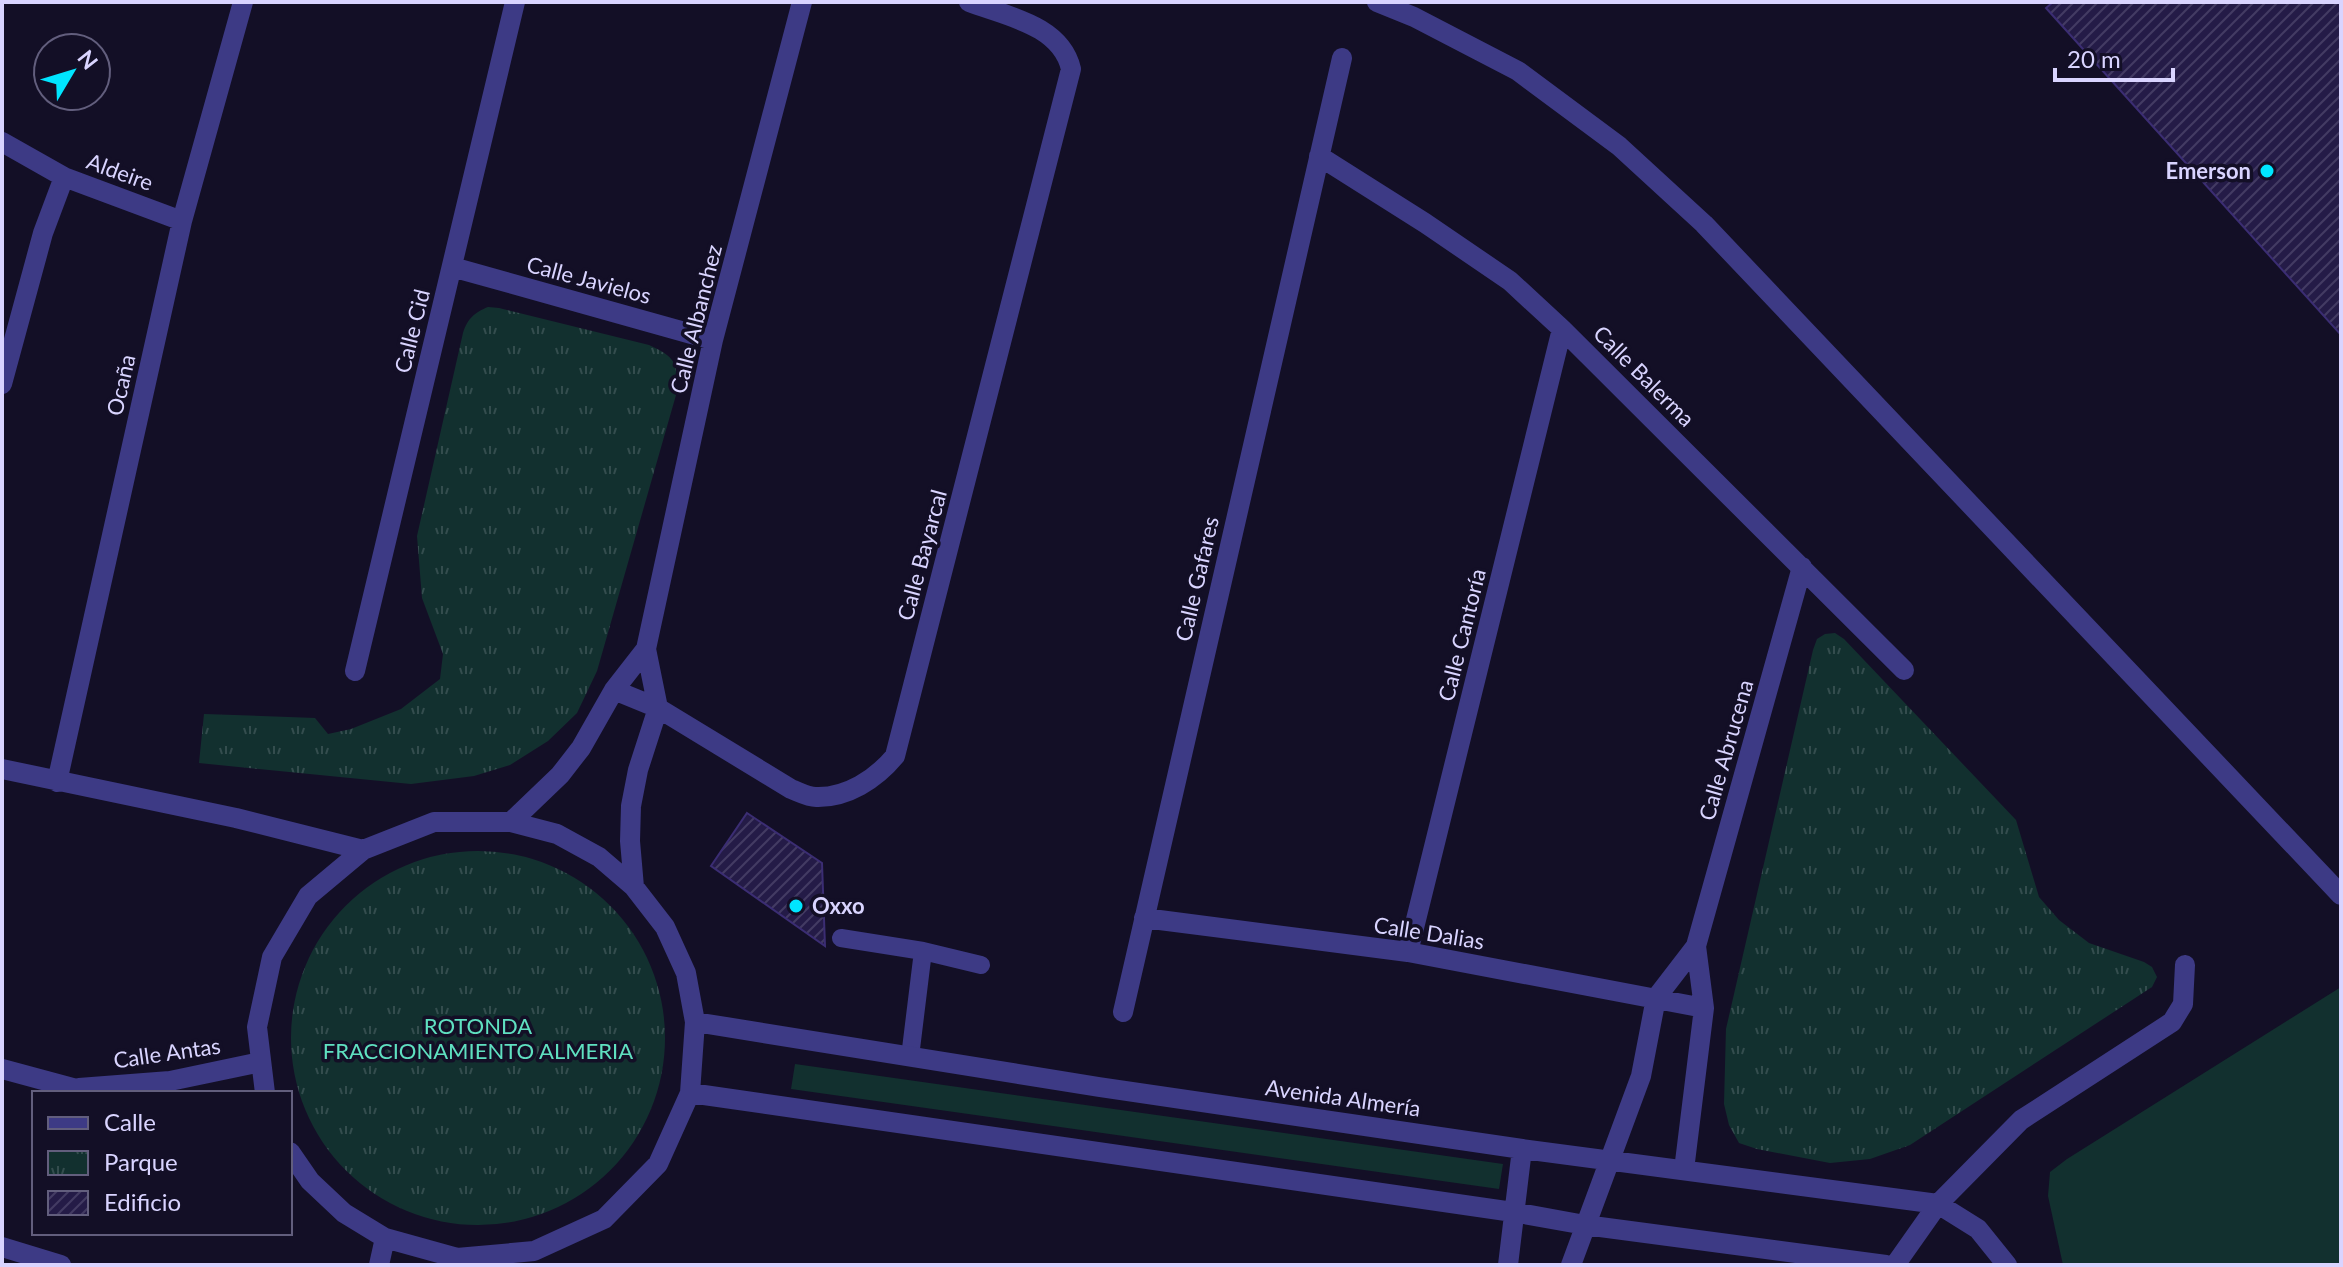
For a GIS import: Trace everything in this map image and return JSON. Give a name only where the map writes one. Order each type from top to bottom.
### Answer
[{"type":"street","name":"Ocaña","points":[[57,782],[182,221],[243,2]]},
{"type":"street","name":"Calle Cid","points":[[355,671],[515,2]]},
{"type":"street","name":"Calle Albanchez","points":[[634,887],[631,806],[638,770],[658,708],[646,649],[713,340],[802,2]]},
{"type":"street","name":"Calle Bayarcal","points":[[614,690],[658,708],[779,782],[814,797],[838,795],[861,785],[882,772],[895,756],[1071,69],[1068,54],[1057,40],[1038,28],[969,2]]},
{"type":"street","points":[[1377,2],[1414,17],[1518,71],[1619,146],[1704,224],[2341,895]]},
{"type":"street","name":"Calle Gafares","points":[[1123,1012],[1342,58]]},
{"type":"street","points":[[2,142],[64,177]]},
{"type":"street","name":"Calle Balerma","points":[[1319,156],[1510,281],[1904,670]]},
{"type":"street","name":"Aldeire","points":[[2,384],[43,233],[64,177],[182,221]]},
{"type":"street","name":"Calle Javielos","points":[[452,267],[713,340]]},
{"type":"street","name":"Calle Cantoría","points":[[1408,952],[1562,329]]},
{"type":"street","name":"Calle Abrucena","points":[[1571,1265],[1641,1076],[1656,998],[1696,946],[1802,567]]},
{"type":"street","name":"Calle Albanchez","points":[[511,822],[560,775],[581,748],[614,690],[646,649]]},
{"type":"street","points":[[2,769],[236,818],[363,850]]},
{"type":"street","points":[[265,1091],[257,1027],[272,957],[308,896],[363,850],[434,822],[511,822],[557,834],[599,857],[634,887],[665,927],[686,973],[695,1022],[690,1093],[658,1164],[604,1219],[534,1251],[456,1261],[385,1238],[344,1213],[310,1181],[292,1155]]},
{"type":"street","name":"Calle Dalias","points":[[1144,918],[1408,952],[1704,1008]]},
{"type":"street","name":"Calle Abrucena","points":[[1684,1170],[1704,1008],[1696,946]]},
{"type":"street","points":[[1895,1265],[1938,1204],[2021,1120],[2172,1022],[2183,1004],[2185,965]]},
{"type":"street","name":"Avenida Almería","points":[[695,1022],[1099,1087],[1522,1149],[1938,1204],[1978,1229],[2007,1265]]},
{"type":"street","name":"Calle Antas","points":[[2,1069],[85,1090],[170,1081],[261,1062]]},
{"type":"street","points":[[690,1093],[1585,1225],[1886,1265]]},
{"type":"street","points":[[1508,1265],[1522,1149]]},
{"type":"street","points":[[379,1265],[385,1238]]},
{"type":"street","points":[[2,1247],[61,1265]]},
{"type":"lane","points":[[841,938],[923,951],[981,965]]},
{"type":"lane","points":[[910,1057],[923,951]]},
{"type":"green space","points":[[488,307],[649,345],[666,354],[676,369],[676,395],[597,671],[577,713],[548,741],[510,765],[474,776],[411,784],[199,763],[204,714],[315,718],[328,734],[351,729],[401,709],[440,679],[443,654],[422,598],[417,536],[463,333],[472,317]]},
{"type":"green space","points":[[1835,633],[2016,820],[2039,897],[2059,920],[2089,943],[2144,962],[2152,967],[2157,977],[2152,987],[1910,1145],[1870,1159],[1830,1163],[1739,1143],[1729,1125],[1724,1104],[1726,1029],[1813,650],[1817,639]]},
{"type":"green space","name":"ROTONDA FRACCIONAMIENTO ALMERIA","points":[[478,851],[515,854],[550,865],[597,893],[623,919],[651,966],[662,1001],[665,1038],[662,1075],[651,1110],[623,1157],[597,1183],[550,1211],[515,1222],[478,1225],[441,1222],[406,1211],[359,1183],[333,1157],[305,1110],[294,1075],[291,1038],[294,1001],[305,966],[333,919],[359,893],[406,865],[441,854]]},
{"type":"green space","points":[[2341,987],[2341,1265],[2063,1265],[2048,1196],[2050,1172]]},
{"type":"green space","points":[[795,1064],[1503,1164],[1499,1189],[791,1089]]},
{"type":"building","name":"Emerson","points":[[2053,2],[2341,2],[2341,335],[2046,8]]},
{"type":"building","name":"Oxxo","points":[[747,813],[822,863],[825,946],[711,866]]},
{"type":"place","name":"Emerson","points":[[2267,171]]},
{"type":"place","name":"Oxxo","points":[[796,906]]}]
